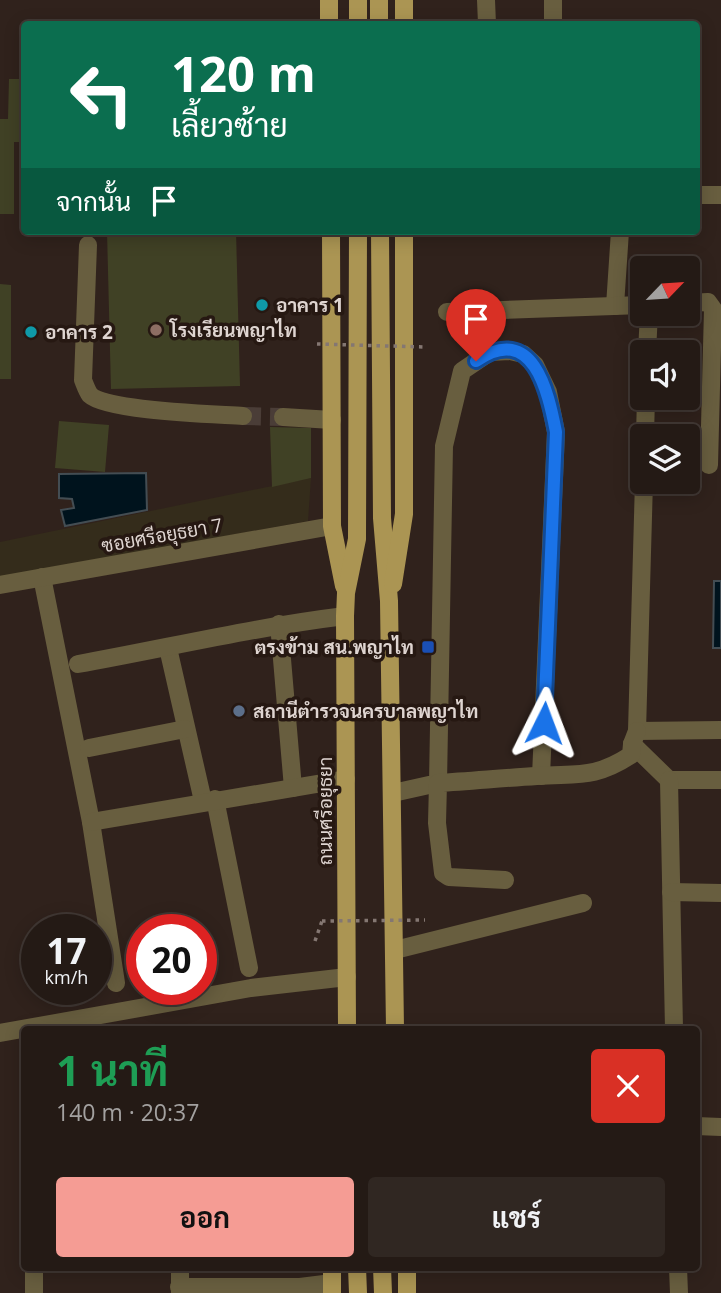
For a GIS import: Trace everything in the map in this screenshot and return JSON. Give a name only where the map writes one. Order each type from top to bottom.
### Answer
[{"type":"main road","points":[[329,0],[329,21]]},
{"type":"main road","points":[[358,0],[358,21]]},
{"type":"main road","points":[[379,0],[379,21]]},
{"type":"main road","points":[[404,0],[404,21]]},
{"type":"main road","name":"ถนนศรีอยุธยา","points":[[331,235],[332,526],[346,593]]},
{"type":"main road","name":"ถนนศรีอยุธยา","points":[[347,1026],[345,616],[346,593],[357,539],[358,235]]},
{"type":"main road","points":[[380,235],[382,518],[389,601],[396,1026]]},
{"type":"main road","points":[[389,601],[404,514],[404,235]]},
{"type":"main road","points":[[357,1271],[358,1293]]},
{"type":"main road","points":[[382,1271],[383,1293]]},
{"type":"main road","points":[[407,1271],[407,1293]]},
{"type":"street","points":[[486,0],[487,21]]},
{"type":"street","points":[[553,21],[554,0]]},
{"type":"street","points":[[700,195],[721,195]]},
{"type":"street","points":[[615,306],[620,235]]},
{"type":"street","points":[[88,245],[83,380],[89,394],[103,402],[123,406],[243,416]]},
{"type":"street","points":[[700,302],[708,302],[713,309],[709,466]]},
{"type":"street","points":[[447,312],[630,305]]},
{"type":"street","points":[[505,880],[449,877],[443,873],[437,823],[445,430],[462,371],[489,352],[510,351],[523,354],[534,365],[548,392],[556,432],[541,776]]},
{"type":"street","points":[[283,417],[332,420]]},
{"type":"street","points":[[393,793],[438,783],[541,776],[572,777],[604,771],[631,755],[635,738],[644,494]]},
{"type":"street","name":"ซอยศรีอยุธยา 7","points":[[0,586],[332,526]]},
{"type":"street","points":[[42,577],[90,822],[116,984]]},
{"type":"street","points":[[78,664],[279,624],[345,616]]},
{"type":"street","points":[[279,624],[293,788]]},
{"type":"street","points":[[168,648],[185,729],[209,800],[249,968]]},
{"type":"street","points":[[89,748],[185,729]]},
{"type":"street","points":[[635,738],[721,730]]},
{"type":"street","points":[[635,738],[669,780],[674,1026]]},
{"type":"street","points":[[90,822],[346,779]]},
{"type":"street","points":[[669,780],[721,780]]},
{"type":"street","points":[[671,892],[721,893]]},
{"type":"street","points":[[395,950],[583,903]]},
{"type":"street","points":[[39,1026],[251,988],[347,977]]},
{"type":"street","points":[[0,1033],[21,1029]]},
{"type":"street","points":[[700,1126],[721,1127]]},
{"type":"street","points":[[34,1271],[34,1293]]},
{"type":"street","points":[[180,1271],[180,1290],[332,1281]]},
{"type":"street","points":[[678,1271],[679,1293]]},
{"type":"path","points":[[317,344],[425,347]]},
{"type":"path","points":[[315,941],[322,921],[425,920]]},
{"type":"shaded area","points":[[311,478],[308,521],[0,578],[0,542]]},
{"type":"green space","points":[[9,79],[21,79],[21,142],[14,142],[14,214],[0,214],[0,119],[8,119]]},
{"type":"green space","points":[[107,235],[236,235],[240,386],[111,389]]},
{"type":"green space","points":[[0,284],[11,285],[11,379],[0,379]]},
{"type":"green space","points":[[59,421],[109,425],[105,472],[55,468]]},
{"type":"green space","points":[[270,427],[311,428],[311,478],[272,487]]},
{"type":"water","points":[[146,473],[147,510],[65,526],[61,510],[74,508],[72,499],[59,498],[59,474]]},
{"type":"water","points":[[714,581],[721,581],[721,648],[713,648]]},
{"type":"tunnel","points":[[243,416],[283,417]]},
{"type":"place","name":"อาคาร 1","points":[[262,305]]},
{"type":"place","name":"โรงเรียนพญาไท","points":[[156,330]]},
{"type":"place","name":"อาคาร 2","points":[[31,332]]},
{"type":"place","name":"ตรงข้าม สน.พญาไท","points":[[428,647]]},
{"type":"place","name":"สถานีตำรวจนครบาลพญาไท","points":[[239,711]]},
{"type":"route","points":[[476,361],[489,352],[510,351],[523,354],[534,365],[548,392],[556,432],[544,723]]}]
